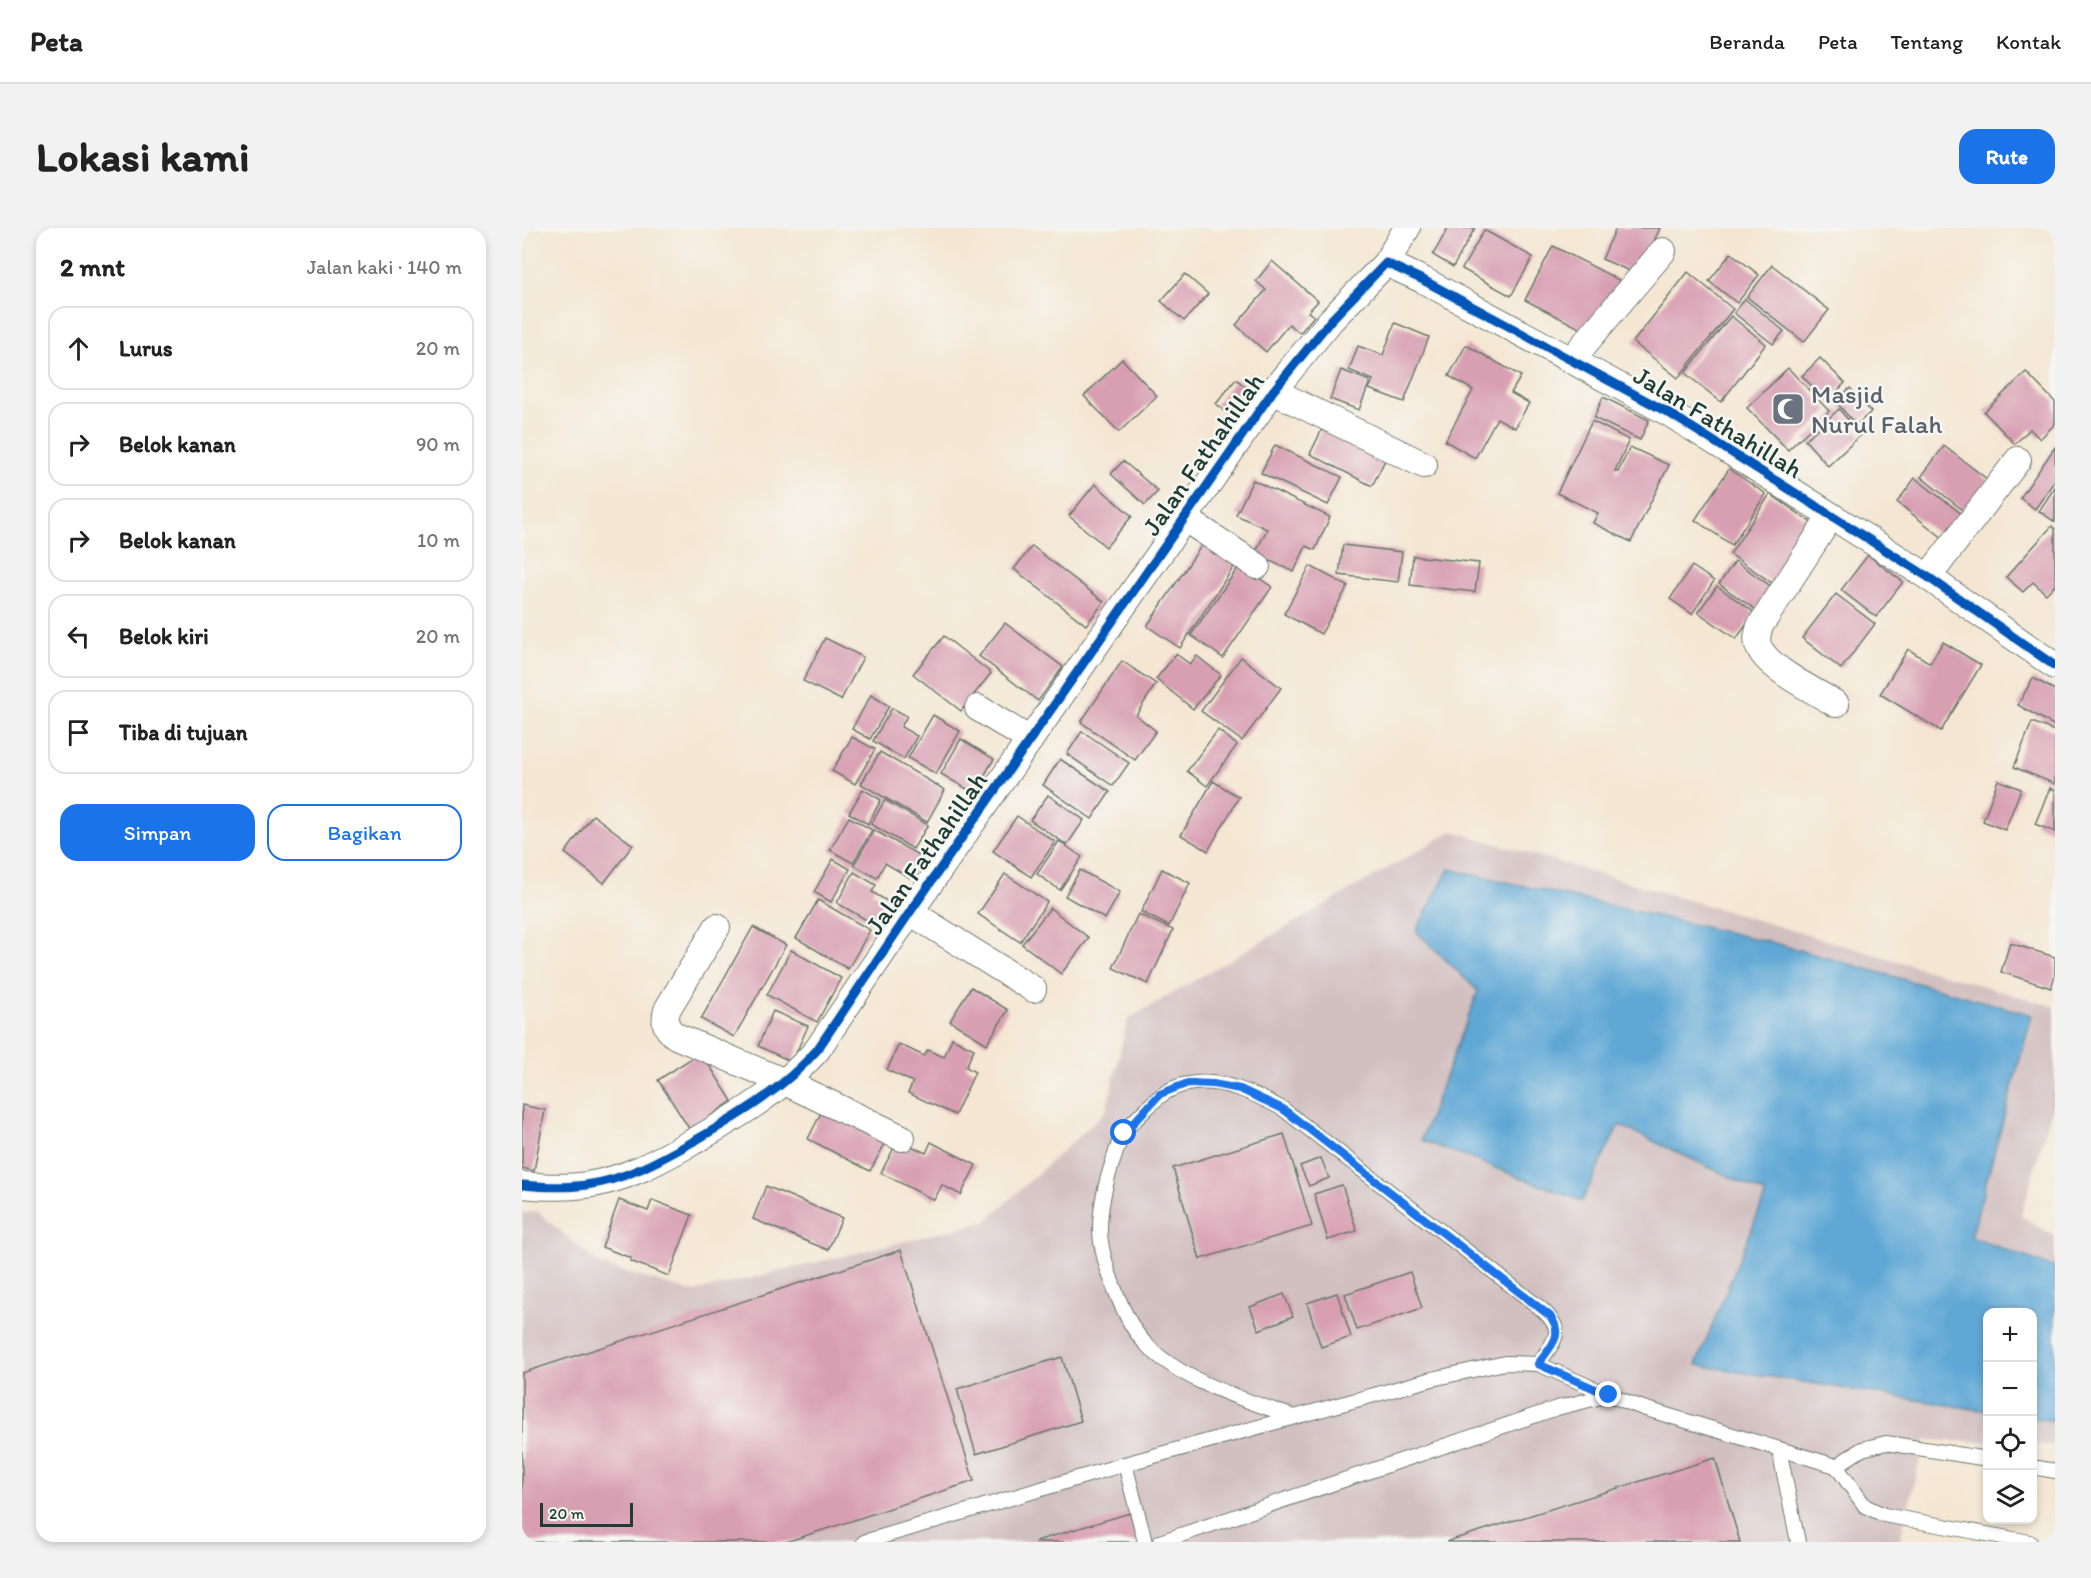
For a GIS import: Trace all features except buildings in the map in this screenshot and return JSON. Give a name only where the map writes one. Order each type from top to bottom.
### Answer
[{"type":"street","points":[[1386,263],[1407,228]]},
{"type":"street","points":[[1571,360],[1663,251]]},
{"type":"street","name":"Jalan Fathahillah","points":[[522,1185],[548,1187],[587,1185],[621,1177],[653,1164],[768,1096],[817,1050],[910,912],[1273,391],[1331,320],[1386,263],[1423,280],[1670,413],[1928,577],[2055,666]]},
{"type":"street","points":[[1273,391],[1424,465]]},
{"type":"street","points":[[1928,577],[2018,460]]},
{"type":"street","points":[[1831,516],[1761,626],[1757,638],[1758,646],[1770,663],[1836,704]]},
{"type":"street","points":[[1184,518],[1257,566]]},
{"type":"street","points":[[978,708],[1030,740]]},
{"type":"street","points":[[910,912],[1033,989]]},
{"type":"street","points":[[717,927],[668,1008],[664,1022],[667,1028],[676,1036],[785,1082],[902,1138]]},
{"type":"lane","points":[[1294,1417],[1232,1395],[1191,1376],[1163,1359],[1144,1342],[1127,1318],[1104,1253],[1100,1230],[1104,1186],[1124,1133],[1160,1094],[1188,1083],[1213,1084],[1240,1089],[1283,1109],[1539,1307],[1550,1316],[1557,1328],[1557,1335],[1538,1364]]},
{"type":"lane","points":[[864,1542],[1125,1464],[1432,1379],[1505,1363],[1538,1364],[1643,1408],[1836,1466],[1865,1506],[1884,1515],[2030,1542]]},
{"type":"lane","points":[[1160,1542],[1557,1408],[1609,1395]]},
{"type":"lane","points":[[1836,1466],[1862,1449],[1886,1443],[1983,1458]]},
{"type":"lane","points":[[1779,1449],[1798,1542]]},
{"type":"lane","points":[[1125,1464],[1145,1542]]},
{"type":"lane","points":[[2037,1468],[2055,1471]]},
{"type":"shaded area","points":[[1452,831],[2055,1007],[2055,1097],[2021,1216],[2055,1237],[2055,1445],[2037,1444],[2037,1308],[1983,1308],[1983,1442],[1925,1440],[1899,1542],[522,1542],[522,1214],[537,1211],[600,1265],[693,1292],[985,1222],[1106,1111],[1128,1019]]},
{"type":"water","points":[[1449,869],[1770,942],[2032,1015],[1971,1237],[2055,1268],[2055,1421],[2037,1419],[2037,1308],[1983,1308],[1983,1410],[1696,1365],[1766,1194],[1619,1125],[1582,1201],[1421,1140],[1478,991],[1416,931]]},
{"type":"cycle path","points":[[522,1185],[554,1187],[586,1185],[615,1179],[643,1168],[696,1140],[745,1110],[776,1089],[804,1064],[817,1050],[910,912],[1273,391],[1331,320],[1386,263],[1423,280],[1669,413],[1928,577],[2055,666]]},
{"type":"place","name":"Masjid Nurul Falah","points":[[1788,409]]},
{"type":"route","points":[[1124,1133],[1160,1094],[1188,1083],[1213,1084],[1240,1089],[1283,1109],[1550,1316],[1557,1328],[1557,1335],[1538,1364],[1609,1395]]}]
